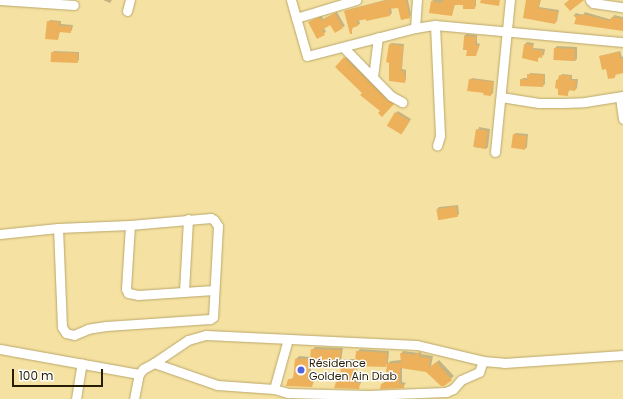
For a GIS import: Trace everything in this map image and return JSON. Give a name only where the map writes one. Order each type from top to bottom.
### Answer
[{"type":"street","points":[[3,0],[74,5]]},
{"type":"street","points":[[127,11],[130,0]]},
{"type":"street","points":[[291,0],[307,56],[344,48],[378,37],[415,28],[435,25],[623,42]]},
{"type":"street","points":[[296,18],[356,0]]},
{"type":"street","points":[[415,28],[417,0]]},
{"type":"street","points":[[495,152],[510,0]]},
{"type":"street","points":[[590,0],[593,4],[623,7]]},
{"type":"street","points":[[435,25],[440,136],[436,146]]},
{"type":"street","points":[[374,77],[378,37]]},
{"type":"street","points":[[344,48],[395,99],[402,102]]},
{"type":"street","points":[[501,97],[539,102],[562,103],[585,102],[621,97],[623,119]]},
{"type":"street","points":[[0,234],[58,228],[130,225],[211,218],[217,223],[213,316],[210,319],[106,326],[69,335],[63,331],[62,327],[58,228]]},
{"type":"street","points":[[184,291],[188,219]]},
{"type":"street","points":[[130,225],[126,289],[128,293],[138,295],[214,290]]},
{"type":"street","points":[[134,399],[139,374],[143,369],[154,364],[188,340],[197,336],[206,335],[417,345],[483,361],[513,363],[623,356]]},
{"type":"street","points":[[274,389],[288,339]]},
{"type":"street","points":[[0,349],[139,374]]},
{"type":"street","points":[[154,364],[217,385],[274,389],[288,393],[368,395],[441,394],[450,391],[462,380],[477,374],[481,369],[483,361]]},
{"type":"street","points":[[76,399],[82,363]]},
{"type":"building","points":[[388,0],[406,0],[410,18],[401,20],[398,8],[389,9],[390,16],[366,21],[366,19],[357,21],[358,26],[352,28],[352,34],[350,34],[344,11]]},
{"type":"building","points":[[443,0],[475,0],[475,9],[463,9],[463,5],[454,5],[452,16],[429,13],[431,1],[443,3]]},
{"type":"building","points":[[481,0],[500,0],[499,6],[480,3]]},
{"type":"building","points":[[526,0],[540,0],[538,8],[558,12],[555,24],[523,18]]},
{"type":"building","points":[[569,0],[584,0],[570,11],[564,4]]},
{"type":"building","points":[[335,13],[343,28],[335,33],[330,25],[322,30],[325,35],[317,39],[308,22],[320,17],[321,21]]},
{"type":"building","points":[[582,14],[606,20],[611,20],[611,17],[623,19],[623,31],[574,24],[576,18],[573,15],[581,16]]},
{"type":"building","points":[[47,21],[60,22],[59,26],[71,26],[71,33],[59,32],[58,40],[45,39]]},
{"type":"building","points":[[464,36],[476,37],[475,45],[479,45],[476,56],[466,56],[467,50],[463,50]]},
{"type":"building","points":[[389,44],[403,46],[401,71],[404,71],[404,76],[406,76],[405,83],[389,81],[389,63],[386,62]]},
{"type":"building","points":[[524,44],[533,45],[532,49],[543,51],[542,58],[538,57],[538,62],[522,58]]},
{"type":"building","points":[[554,48],[575,49],[574,61],[553,60]]},
{"type":"building","points":[[51,52],[78,53],[78,63],[51,62]]},
{"type":"building","points":[[619,52],[620,59],[623,58],[623,73],[615,75],[615,78],[608,79],[606,69],[602,70],[599,56]]},
{"type":"building","points":[[344,57],[387,100],[394,104],[382,117],[378,113],[380,111],[360,95],[362,93],[335,67]]},
{"type":"building","points":[[527,74],[544,75],[543,87],[520,86],[520,79],[527,80]]},
{"type":"building","points":[[559,75],[571,76],[570,80],[576,81],[575,91],[568,90],[568,96],[558,95],[558,89],[555,88],[556,80],[558,80]]},
{"type":"building","points":[[469,79],[493,82],[491,96],[483,95],[484,93],[467,91]]},
{"type":"building","points":[[395,112],[410,121],[401,134],[387,126]]},
{"type":"building","points":[[476,129],[488,131],[485,149],[473,147]]},
{"type":"building","points":[[513,134],[527,136],[525,150],[511,148]]},
{"type":"building","points":[[456,206],[458,217],[438,220],[436,209]]},
{"type":"building","points":[[311,349],[341,350],[339,365],[309,364],[308,380],[314,381],[312,387],[286,386],[288,379],[293,379],[295,359],[310,359]]},
{"type":"building","points":[[356,351],[387,353],[386,367],[355,366],[355,383],[360,383],[359,389],[334,388],[336,382],[340,382],[341,361],[355,361]]},
{"type":"building","points":[[419,352],[419,357],[430,358],[429,368],[436,362],[452,380],[444,386],[441,386],[426,372],[400,368],[399,384],[404,385],[404,388],[380,389],[381,384],[385,383],[387,363],[401,363],[400,353],[415,355]]},
{"type":"place","name":"Résidence Golden Ain Diab","points":[[301,370]]}]
